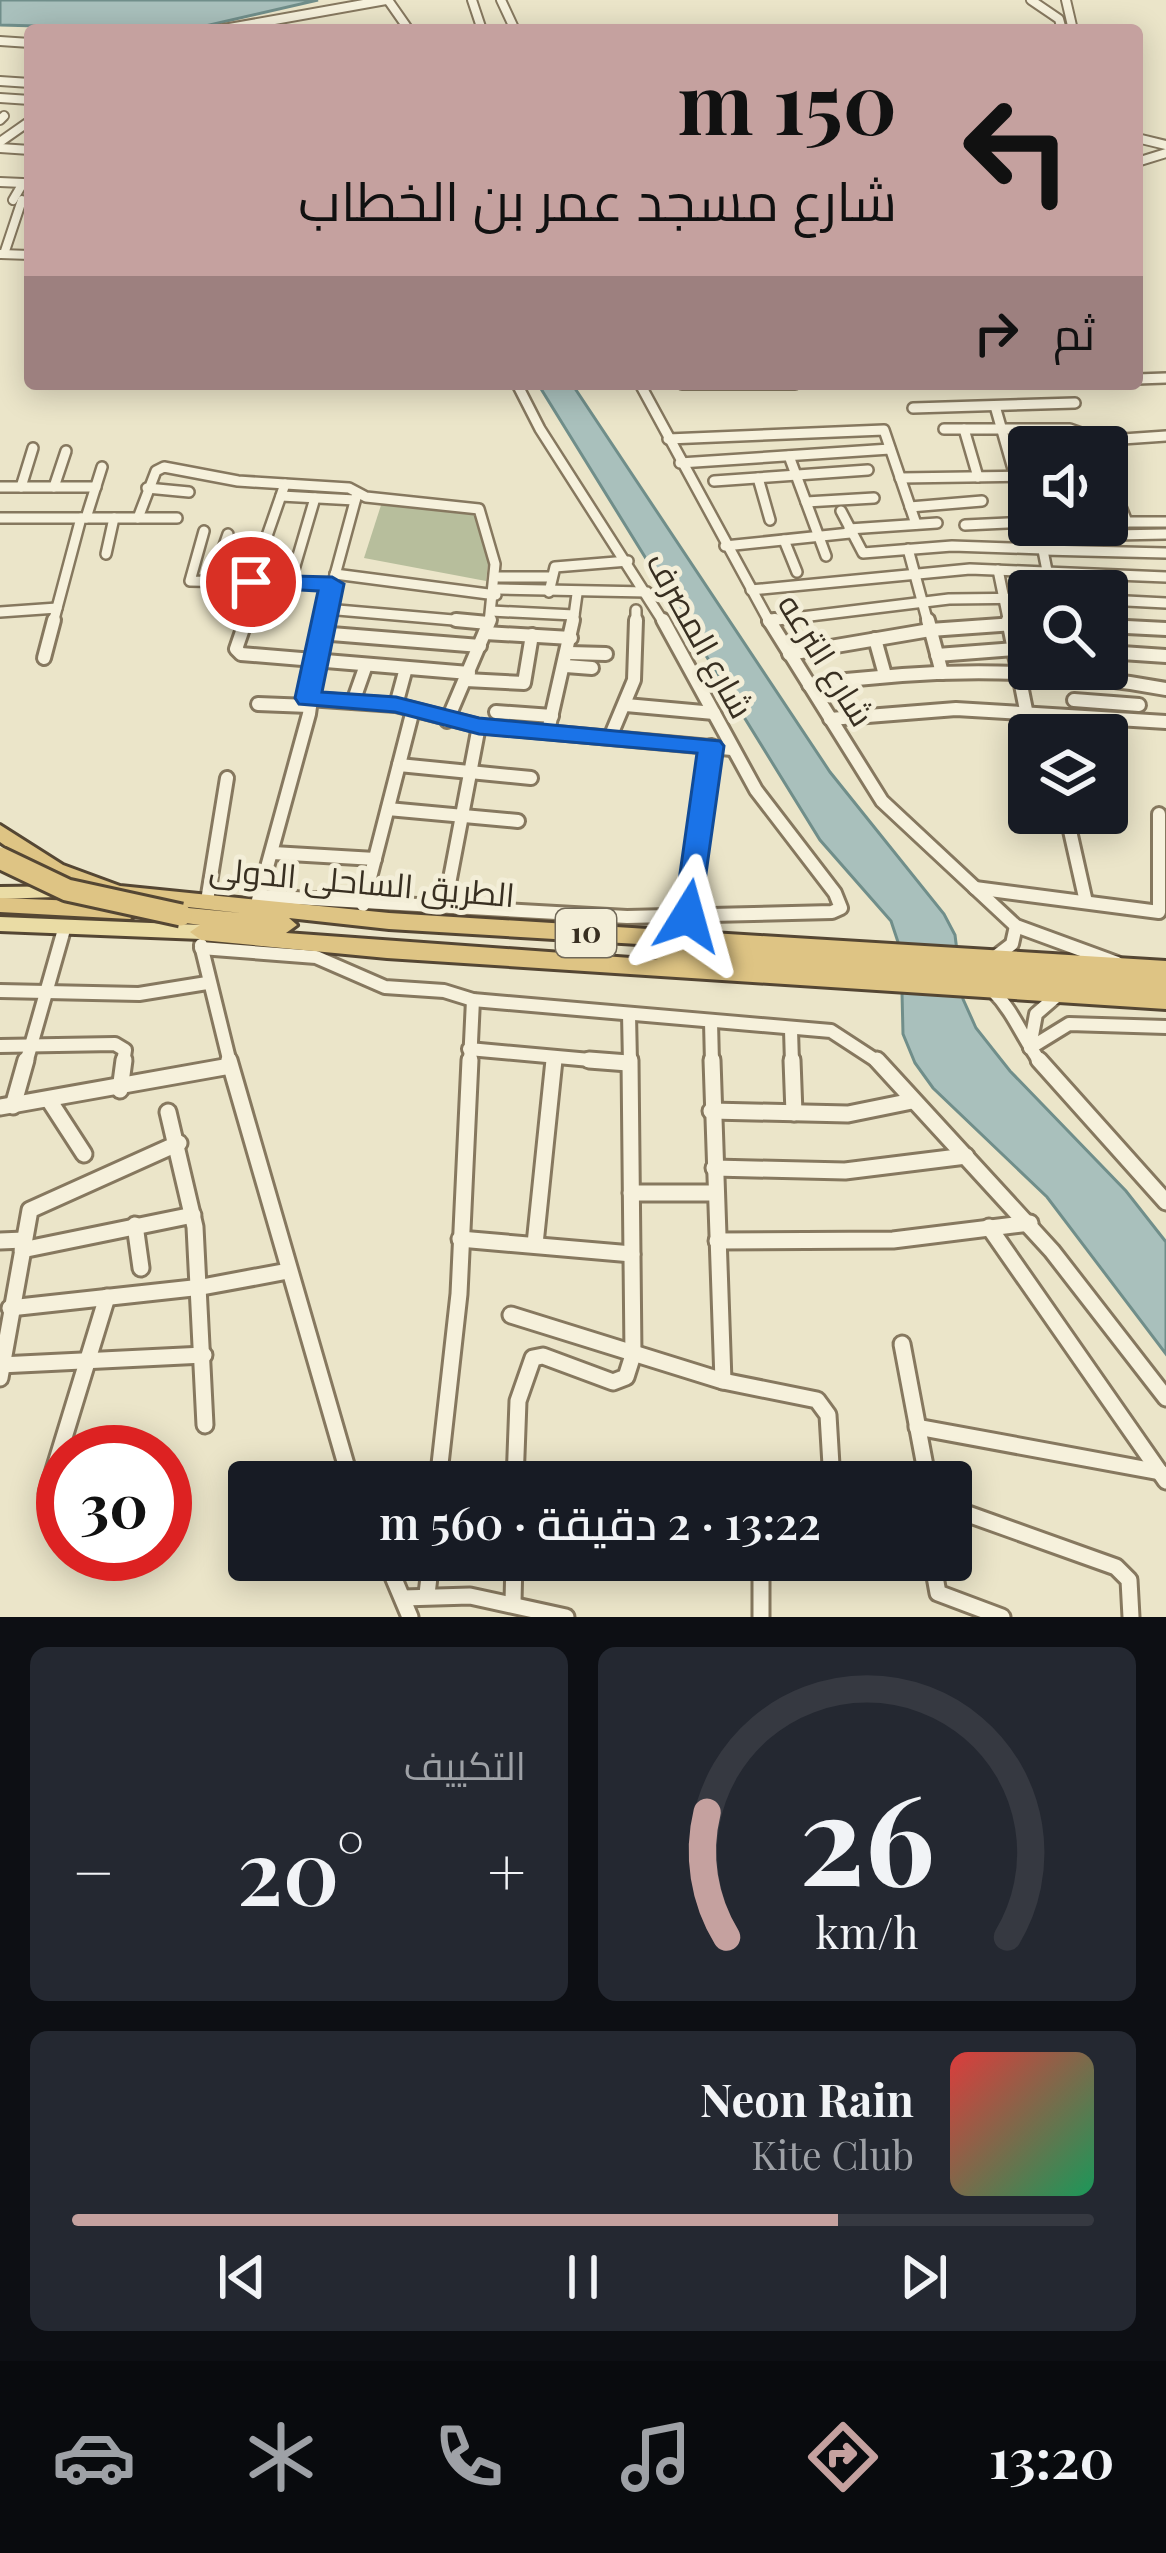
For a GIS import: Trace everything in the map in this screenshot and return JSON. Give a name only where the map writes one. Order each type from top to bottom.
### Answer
[{"type":"highway","name":"الطريق الساحلى الدولى","points":[[0,832],[41,863],[98,888],[206,901],[257,901],[389,921],[996,974],[1059,994],[1166,1001]]},
{"type":"highway","points":[[0,858],[67,890],[182,915]]},
{"type":"highway","points":[[0,905],[182,915],[858,973]]},
{"type":"highway","name":"الطريق الساحلى الدولى","points":[[201,940],[858,973],[1166,969]]},
{"type":"highway","points":[[996,974],[1166,985]]},
{"type":"main road","name":"10","points":[[0,893],[98,888]]},
{"type":"main road","name":"10","points":[[0,924],[201,940]]},
{"type":"street","points":[[252,24],[387,0]]},
{"type":"street","points":[[1034,0],[1064,0]]},
{"type":"street","points":[[1034,0],[1060,24]]},
{"type":"street","points":[[0,182],[23,183],[22,200],[6,231],[2,254]]},
{"type":"street","points":[[0,200],[22,200]]},
{"type":"street","name":"شارع المصرف","points":[[520,390],[540,429],[647,592],[767,808],[818,870],[842,908],[688,916]]},
{"type":"street","name":"شارع الترعه","points":[[643,390],[725,546],[888,808],[1016,926],[1124,966]]},
{"type":"street","points":[[913,408],[1075,404]]},
{"type":"street","points":[[994,406],[1008,445]]},
{"type":"street","points":[[944,429],[1008,428]]},
{"type":"street","points":[[964,429],[990,523]]},
{"type":"street","points":[[668,439],[884,430],[916,524]]},
{"type":"street","points":[[1128,440],[1166,436]]},
{"type":"street","points":[[21,487],[33,448]]},
{"type":"street","points":[[680,463],[890,449]]},
{"type":"street","points":[[54,487],[66,451]]},
{"type":"street","points":[[789,456],[826,556]]},
{"type":"street","points":[[44,658],[102,467]]},
{"type":"street","points":[[138,518],[147,488],[156,471],[164,467],[315,498],[356,497],[479,509],[495,549],[498,587],[480,646],[447,721]]},
{"type":"street","points":[[714,481],[868,470]]},
{"type":"street","points":[[900,478],[1008,476]]},
{"type":"street","points":[[758,478],[770,520]]},
{"type":"street","points":[[0,488],[96,487]]},
{"type":"street","points":[[147,488],[189,491]]},
{"type":"street","points":[[283,490],[349,488],[356,497]]},
{"type":"street","points":[[251,582],[283,490]]},
{"type":"street","points":[[356,497],[319,633],[309,702],[273,853],[257,901],[688,916],[711,746]]},
{"type":"street","points":[[806,502],[874,497]]},
{"type":"street","points":[[290,583],[315,498]]},
{"type":"street","points":[[910,507],[982,501]]},
{"type":"street","points":[[841,511],[860,553],[952,546],[1166,553]]},
{"type":"street","points":[[0,518],[177,518]]},
{"type":"street","points":[[106,554],[115,518]]},
{"type":"street","points":[[1128,522],[1166,522]]},
{"type":"street","points":[[965,525],[1008,523]]},
{"type":"street","points":[[725,546],[916,524],[943,526],[952,546]]},
{"type":"street","points":[[205,531],[188,579],[290,583],[333,579],[577,594],[647,592]]},
{"type":"street","points":[[211,582],[228,534]]},
{"type":"street","points":[[1128,535],[1166,534]]},
{"type":"street","points":[[784,540],[797,572]]},
{"type":"street","points":[[1042,546],[1048,570]]},
{"type":"street","points":[[908,549],[942,673]]},
{"type":"street","points":[[549,592],[556,567],[628,561]]},
{"type":"street","points":[[998,570],[1008,637]]},
{"type":"street","points":[[751,590],[915,572],[1008,570]]},
{"type":"street","points":[[1128,575],[1166,577]]},
{"type":"street","points":[[498,587],[551,577]]},
{"type":"street","points":[[548,731],[568,659],[577,594]]},
{"type":"street","points":[[769,621],[923,602],[1008,598]]},
{"type":"street","points":[[1128,601],[1166,603]]},
{"type":"street","points":[[251,604],[238,653],[525,682],[532,635]]},
{"type":"street","points":[[0,612],[57,608]]},
{"type":"street","points":[[326,608],[488,622],[574,615]]},
{"type":"street","points":[[611,735],[626,705],[638,656],[637,610]]},
{"type":"street","points":[[488,622],[532,635],[571,638]]},
{"type":"street","points":[[789,654],[1008,622]]},
{"type":"street","points":[[1128,627],[1166,629]]},
{"type":"street","points":[[319,633],[480,646]]},
{"type":"street","points":[[875,639],[885,675]]},
{"type":"street","points":[[937,655],[1008,647]]},
{"type":"street","points":[[568,659],[606,653]]},
{"type":"street","points":[[1128,653],[1166,656]]},
{"type":"street","points":[[568,659],[592,668]]},
{"type":"street","points":[[353,702],[366,665]]},
{"type":"street","points":[[396,704],[406,668]]},
{"type":"street","points":[[809,685],[885,675],[1008,673]]},
{"type":"street","points":[[1128,681],[1166,689]]},
{"type":"street","points":[[1021,690],[1026,710]]},
{"type":"street","points":[[1072,690],[1076,707]]},
{"type":"street","points":[[514,713],[522,692]]},
{"type":"street","points":[[258,704],[396,704],[479,726],[732,749]]},
{"type":"street","points":[[830,719],[919,708],[1026,710],[1139,704]]},
{"type":"street","points":[[626,705],[714,713]]},
{"type":"street","points":[[1076,707],[1166,722]]},
{"type":"street","points":[[363,905],[413,710]]},
{"type":"street","points":[[496,712],[552,716]]},
{"type":"street","points":[[445,904],[479,726]]},
{"type":"street","points":[[399,765],[531,778]]},
{"type":"street","points":[[206,901],[227,778]]},
{"type":"street","points":[[388,809],[518,821]]},
{"type":"street","points":[[974,887],[1160,912],[1160,814]]},
{"type":"street","points":[[1071,834],[1086,902]]},
{"type":"street","points":[[273,853],[375,859]]},
{"type":"street","points":[[65,926],[4,1108],[230,1066]]},
{"type":"street","points":[[1016,926],[996,974],[1030,1048],[1166,1202]]},
{"type":"street","points":[[345,1461],[230,1066],[201,940],[316,957],[374,984],[444,991],[473,1000],[831,1031],[878,1055],[912,1101],[1030,1223],[1100,1304],[1166,1398]]},
{"type":"street","points":[[0,991],[139,994],[207,982]]},
{"type":"street","points":[[1030,1048],[1029,1030],[1036,1013],[1059,994]]},
{"type":"street","points":[[440,1461],[459,1294],[473,1000]]},
{"type":"street","points":[[516,1461],[518,1401],[532,1360],[543,1356],[614,1382],[626,1377],[633,1355],[629,1014]]},
{"type":"street","points":[[711,1022],[723,1381]]},
{"type":"street","points":[[1030,1048],[1069,1024],[1166,1027]]},
{"type":"street","points":[[791,1030],[794,1113]]},
{"type":"street","points":[[0,1046],[121,1047],[125,1050],[120,1090]]},
{"type":"street","points":[[469,1049],[628,1063]]},
{"type":"street","points":[[535,1244],[554,1057]]},
{"type":"street","points":[[50,1100],[84,1154]]},
{"type":"street","points":[[712,1111],[872,1112],[912,1101]]},
{"type":"street","points":[[168,1112],[193,1214],[202,1287],[206,1425]]},
{"type":"street","points":[[0,1378],[8,1301],[33,1208],[179,1143]]},
{"type":"street","points":[[714,1168],[845,1171],[967,1156]]},
{"type":"street","points":[[631,1193],[715,1193]]},
{"type":"street","points":[[0,1240],[23,1245],[193,1214]]},
{"type":"street","points":[[717,1241],[837,1243],[1030,1223]]},
{"type":"street","points":[[135,1225],[141,1268]]},
{"type":"street","points":[[989,1228],[1163,1476]]},
{"type":"street","points":[[460,1239],[632,1254]]},
{"type":"street","points":[[8,1301],[202,1287],[287,1271]]},
{"type":"street","points":[[69,1425],[107,1297]]},
{"type":"street","points":[[511,1315],[723,1381],[823,1404],[828,1414],[831,1461]]},
{"type":"street","points":[[902,1344],[924,1461]]},
{"type":"street","points":[[1,1365],[204,1355]]},
{"type":"street","points":[[917,1426],[1163,1476]]},
{"type":"street","points":[[972,1516],[1116,1567],[1129,1580],[1131,1617]]},
{"type":"street","points":[[395,1581],[410,1617]]},
{"type":"street","points":[[427,1594],[429,1581]]},
{"type":"street","points":[[513,1602],[514,1581]]},
{"type":"street","points":[[761,1581],[761,1617]]},
{"type":"street","points":[[936,1581],[938,1593],[1002,1617]]},
{"type":"street","points":[[403,1598],[427,1594],[513,1602],[566,1617]]},
{"type":"green space","points":[[383,499],[474,514],[490,548],[486,581],[364,558]]},
{"type":"water","points":[[0,0],[318,0],[214,24],[0,25]]},
{"type":"water","points":[[542,390],[576,390],[830,772],[944,914],[955,935],[963,999],[976,1028],[1010,1071],[1126,1191],[1166,1242],[1166,1354],[1047,1197],[933,1088],[915,1063],[903,1034],[901,951],[891,921],[820,840]]},
{"type":"route","points":[[251,582],[332,584],[308,698],[396,704],[479,726],[711,746],[688,916]]}]
